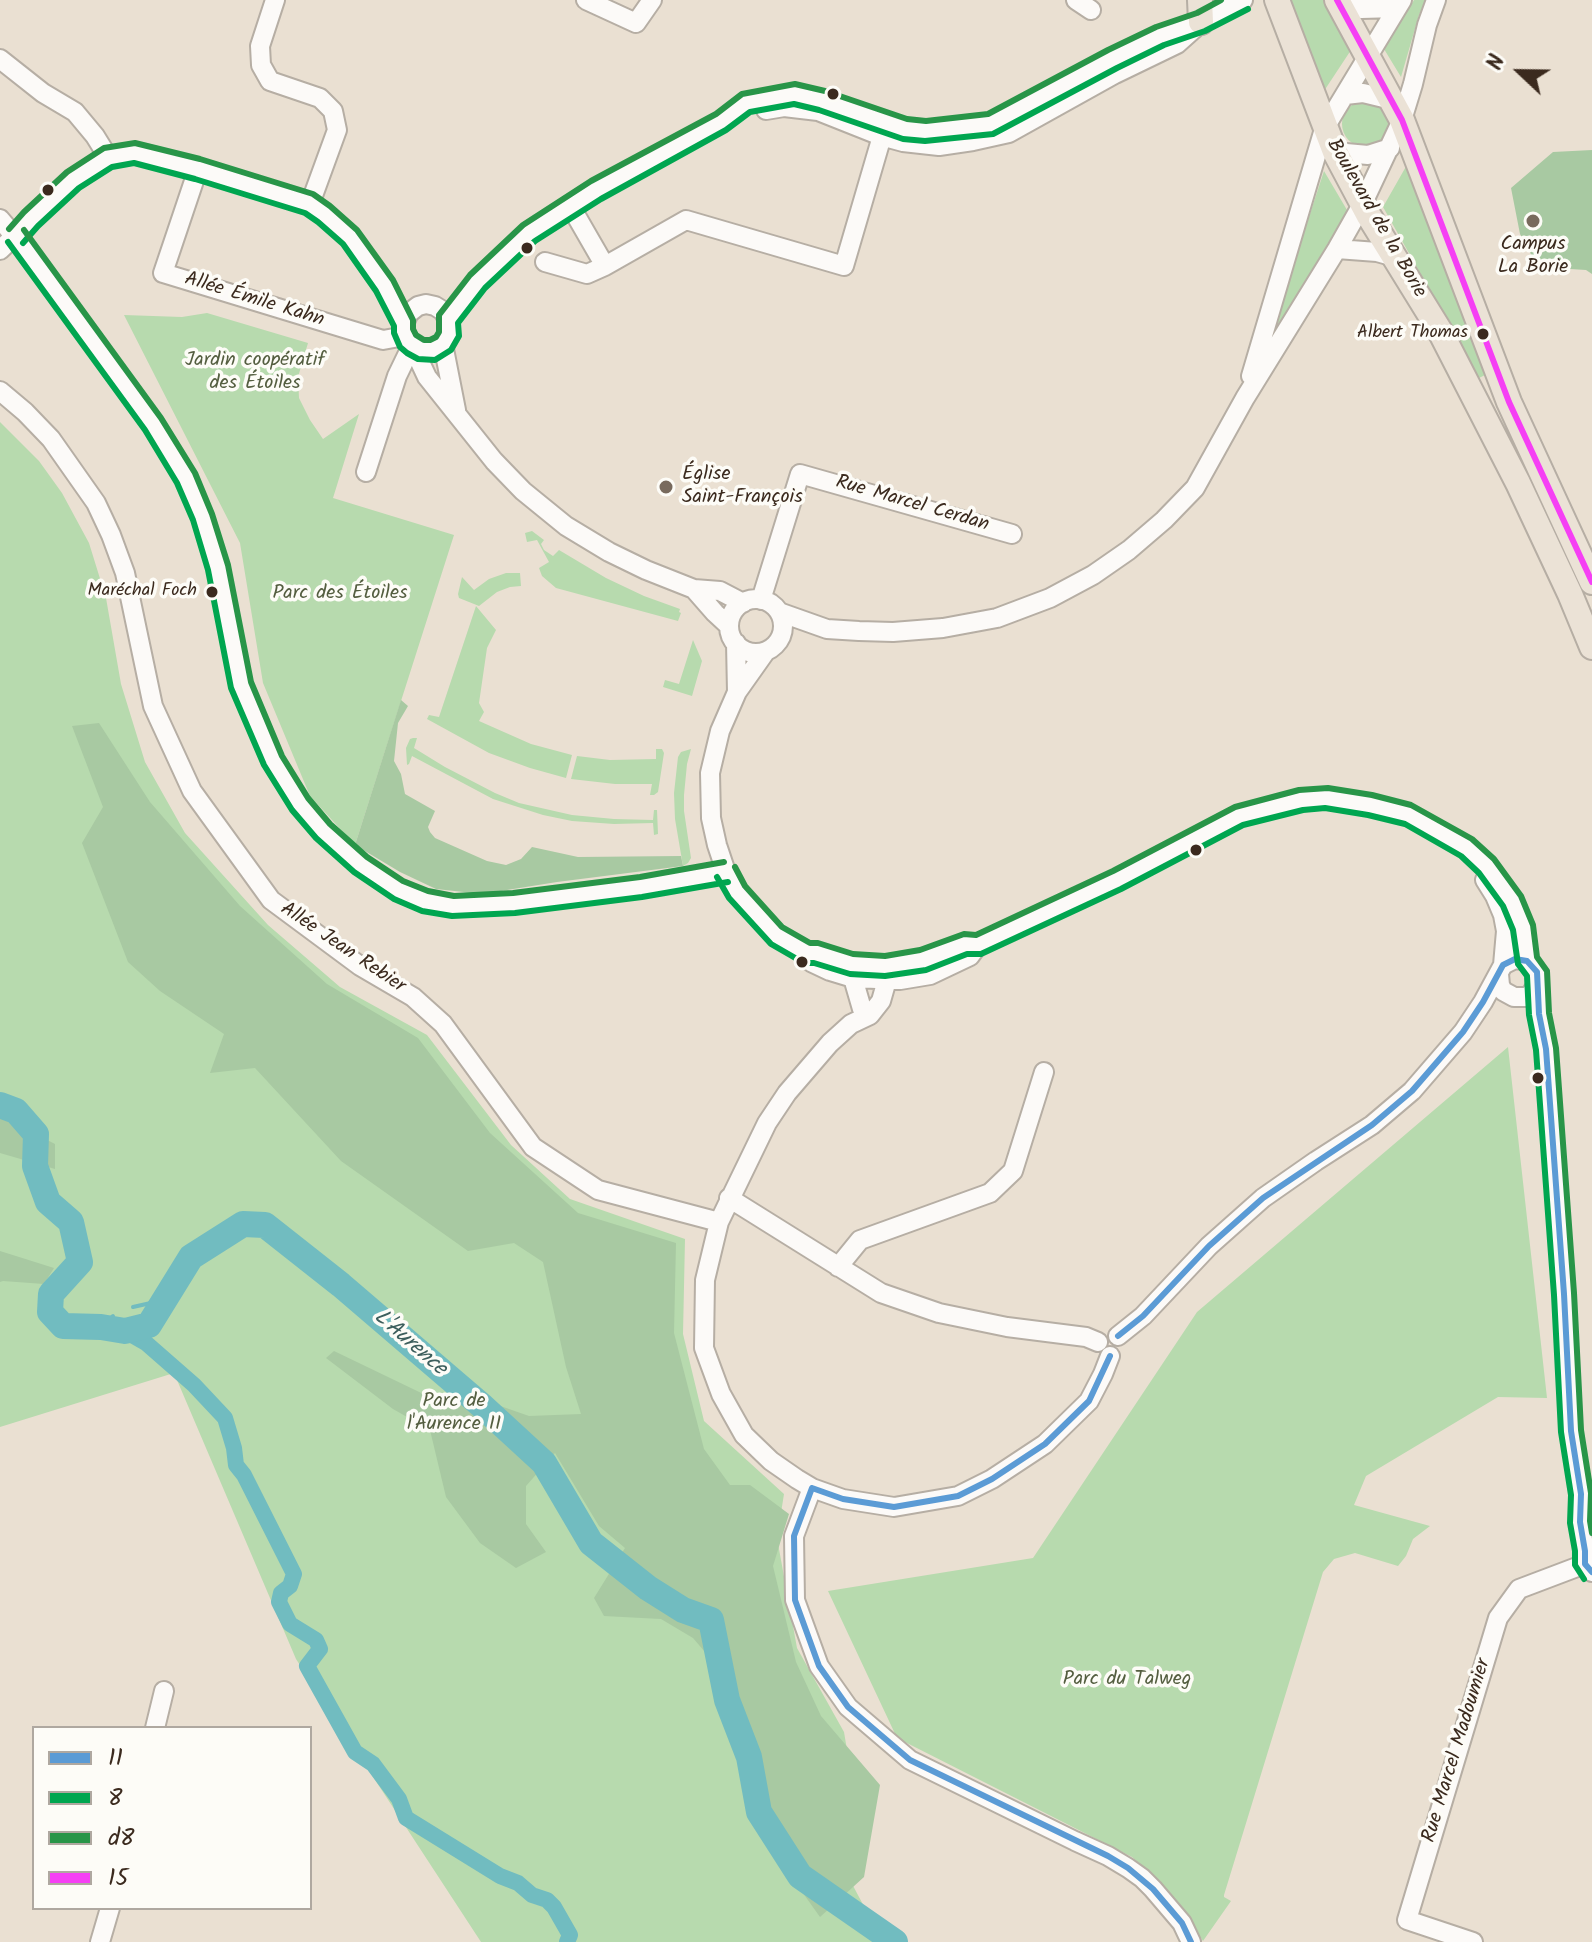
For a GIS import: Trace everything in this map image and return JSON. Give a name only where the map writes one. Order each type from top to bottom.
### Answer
[{"type":"main road","name":"Boulevard de la Borie","points":[[1277,0],[1335,152],[1440,331],[1518,483],[1592,647]]},
{"type":"main road","points":[[1338,3],[1368,57],[1509,402],[1592,582]]},
{"type":"street","points":[[275,0],[260,46],[261,65],[270,81],[320,98],[333,111],[337,130],[310,204]]},
{"type":"street","points":[[586,0],[636,23],[652,0]]},
{"type":"street","points":[[448,320],[478,281],[529,233],[596,190],[721,122],[784,107],[818,111],[880,127],[926,131],[991,124],[1207,12],[1243,0]]},
{"type":"street","points":[[779,612],[827,629],[893,632],[943,628],[997,618],[1050,598],[1093,575],[1164,520],[1195,488],[1245,398],[1363,203],[1398,127],[1436,0]]},
{"type":"street","points":[[1338,3],[1361,9],[1400,4]]},
{"type":"street","points":[[1245,398],[1324,129],[1400,4]]},
{"type":"street","points":[[880,127],[903,142],[939,146],[1009,133],[1115,74],[1177,44],[1207,12]]},
{"type":"street","points":[[0,59],[43,93],[75,112],[108,157]]},
{"type":"street","points":[[1009,133],[1013,121],[1068,88],[1071,81]]},
{"type":"street","points":[[1345,95],[1369,93],[1398,127]]},
{"type":"street","points":[[545,262],[587,274],[686,220],[844,266],[880,127]]},
{"type":"street","points":[[1335,152],[1368,155],[1398,127]]},
{"type":"street","points":[[0,250],[73,180],[108,157],[134,153],[198,169],[310,204],[350,237],[385,286],[427,377],[478,442],[523,491],[566,526],[646,570],[694,589],[720,591],[774,606],[783,625],[773,645],[737,692],[720,731],[710,773],[711,818],[726,872],[737,892],[776,935],[807,953],[912,979],[930,975],[970,956],[978,945],[1117,880],[1239,816],[1316,798],[1370,805],[1409,815],[1466,847],[1505,889],[1523,927],[1527,961],[1537,972],[1539,1014],[1546,1049],[1571,1431],[1581,1494],[1580,1522],[1589,1557]]},
{"type":"street","name":"Allée Émile Kahn","points":[[198,169],[163,273],[383,340],[407,335]]},
{"type":"street","points":[[571,207],[605,266]]},
{"type":"street","points":[[0,219],[16,236],[153,424],[186,478],[218,568],[241,685],[273,761],[300,804],[323,831],[361,865],[398,890],[425,901],[453,906],[514,903],[647,887],[726,872]]},
{"type":"street","points":[[1337,249],[1377,252],[1395,257]]},
{"type":"street","points":[[366,472],[397,376],[409,313],[478,281]]},
{"type":"street","points":[[385,286],[443,311],[448,320],[449,334],[443,344],[433,350],[422,350],[407,335]]},
{"type":"street","points":[[443,344],[457,413]]},
{"type":"street","name":"Allée Jean Rebier","points":[[0,391],[51,439],[96,503],[125,573],[153,706],[192,791],[271,900],[360,966],[413,997],[443,1024],[533,1147],[598,1190],[719,1222]]},
{"type":"street","name":"Rue Marcel Cerdan","points":[[752,601],[800,474],[1012,534]]},
{"type":"street","points":[[694,589],[749,652],[827,629]]},
{"type":"street","points":[[737,692],[733,613],[752,601]]},
{"type":"street","points":[[1456,843],[1488,884],[1503,915],[1506,931],[1500,985],[1539,1014]]},
{"type":"street","points":[[807,953],[811,962],[853,978],[882,973]]},
{"type":"street","points":[[882,973],[881,1001],[870,1015],[857,1016],[787,1093],[767,1123],[729,1198],[719,1222],[705,1280],[704,1348],[721,1394],[744,1435],[771,1461],[812,1488],[843,1499],[894,1507],[958,1496],[992,1479],[1045,1444],[1089,1401],[1103,1374],[1101,1336],[1106,1333],[1118,1336],[1143,1316],[1182,1272],[1263,1198],[1372,1125],[1412,1091],[1463,1032],[1501,970],[1515,959],[1527,961]]},
{"type":"street","points":[[853,978],[857,1016]]},
{"type":"street","points":[[1483,1002],[1531,994],[1537,984]]},
{"type":"street","points":[[838,1267],[860,1240],[990,1193],[1013,1171],[1044,1072]]},
{"type":"street","points":[[729,1198],[881,1293],[939,1313],[1007,1327],[1086,1337],[1104,1349]]},
{"type":"street","points":[[812,1488],[794,1536],[795,1600],[819,1666],[848,1707],[910,1760],[1128,1868],[1153,1889],[1182,1923],[1191,1942]]},
{"type":"street","points":[[1581,1494],[1592,1511]]},
{"type":"street","name":"Rue Marcel Madoumier","points":[[1473,1942],[1407,1920],[1416,1890],[1498,1618],[1519,1589],[1589,1557]]},
{"type":"street","points":[[155,1726],[164,1691]]},
{"type":"street","points":[[100,1942],[109,1910]]},
{"type":"green space","points":[[1290,0],[1326,0],[1353,47],[1324,91]]},
{"type":"green space","points":[[1414,0],[1426,0],[1401,77],[1384,49]]},
{"type":"green space","points":[[1365,101],[1381,108],[1388,124],[1381,140],[1365,147],[1349,140],[1342,124],[1349,108]]},
{"type":"green space","points":[[1592,150],[1592,274],[1586,270],[1538,267],[1520,234],[1511,188],[1553,152]]},
{"type":"green space","points":[[1408,163],[1485,375],[1479,378],[1383,207]]},
{"type":"green space","points":[[1324,171],[1347,210],[1263,364],[1261,363]]},
{"type":"green space","name":"Parc des Étoiles","points":[[207,313],[308,343],[298,377],[299,398],[323,439],[359,414],[333,498],[454,535],[355,845],[310,796],[263,683],[240,543],[124,315],[182,317]]},
{"type":"green space","name":"Parc de l'Aurence II","points":[[0,422],[39,461],[62,493],[89,543],[106,598],[121,684],[145,762],[185,833],[268,925],[340,987],[427,1035],[511,1145],[570,1199],[685,1239],[683,1334],[704,1421],[784,1494],[777,1538],[797,1648],[844,1732],[860,1827],[851,1882],[883,1942],[481,1942],[296,1659],[174,1373],[0,1427]]},
{"type":"green space","points":[[532,531],[544,540],[541,544],[544,550],[553,556],[559,550],[606,578],[680,609],[678,621],[556,588],[542,576],[539,568],[549,562],[537,540],[527,542],[525,533]]},
{"type":"green space","points":[[506,573],[520,573],[521,586],[497,592],[479,606],[459,598],[462,577],[474,590],[489,579]]},
{"type":"green space","points":[[476,606],[496,630],[487,648],[479,703],[484,712],[479,721],[531,744],[572,755],[566,778],[489,753],[427,719],[429,715],[439,717]]},
{"type":"green space","points":[[693,640],[702,661],[692,696],[663,687],[665,680],[679,684]]},
{"type":"green space","points":[[401,700],[408,706],[398,723],[394,761],[401,774],[405,794],[435,811],[428,827],[435,838],[487,861],[506,865],[521,859],[532,847],[578,857],[681,856],[683,866],[482,894],[436,889],[400,872],[355,845]]},
{"type":"green space","points":[[99,723],[150,802],[240,906],[327,984],[418,1038],[490,1133],[578,1213],[676,1243],[674,1333],[704,1449],[730,1485],[750,1485],[789,1514],[773,1566],[796,1662],[821,1716],[880,1785],[864,1877],[820,1917],[778,1858],[746,1777],[711,1659],[693,1638],[661,1619],[604,1616],[594,1598],[625,1548],[599,1526],[555,1453],[526,1486],[526,1524],[546,1552],[516,1568],[480,1543],[446,1497],[430,1430],[393,1409],[326,1358],[334,1351],[440,1402],[489,1402],[529,1416],[581,1414],[566,1367],[543,1262],[514,1243],[468,1251],[341,1161],[255,1068],[210,1073],[224,1034],[160,991],[128,962],[82,843],[103,807],[72,726]]},
{"type":"green space","points":[[417,738],[414,748],[445,767],[519,803],[572,815],[614,819],[653,820],[654,810],[657,810],[658,834],[654,835],[653,823],[572,821],[543,815],[493,799],[412,756],[407,765],[406,748],[410,739]]},
{"type":"green space","points":[[656,749],[662,749],[664,753],[658,792],[654,795],[650,795],[652,784],[571,779],[577,756],[610,760],[656,759]]},
{"type":"green space","points":[[691,749],[684,811],[691,858],[683,866],[674,793],[678,757],[681,752]]},
{"type":"green space","name":"Parc du Talweg","points":[[1508,1047],[1547,1398],[1498,1397],[1366,1476],[1354,1505],[1430,1526],[1413,1539],[1398,1566],[1355,1553],[1334,1559],[1323,1572],[1224,1895],[1231,1901],[1203,1941],[1169,1894],[1132,1857],[897,1738],[828,1591],[1033,1558],[1197,1312]]},
{"type":"green space","points":[[0,1116],[55,1144],[55,1169],[0,1153]]},
{"type":"green space","points":[[0,1251],[54,1268],[44,1284],[0,1282]]},
{"type":"waterway","name":"L'Aurence","points":[[0,1105],[16,1111],[36,1134],[35,1166],[48,1202],[71,1222],[80,1262],[51,1294],[50,1312],[63,1326],[125,1331],[149,1325],[191,1257],[243,1224],[265,1225],[341,1285],[544,1463],[591,1543],[648,1588],[683,1610],[711,1620],[727,1700],[749,1757],[759,1812],[800,1876],[895,1942]]},
{"type":"waterway","points":[[133,1307],[164,1300]]},
{"type":"waterway","points":[[101,1327],[113,1316]]},
{"type":"waterway","name":"L'Aurence","points":[[125,1331],[146,1343],[194,1385],[225,1418],[236,1465],[294,1574],[290,1586],[281,1593],[279,1602],[290,1624],[316,1640],[320,1649],[307,1666],[355,1752],[373,1764],[399,1799],[406,1818],[500,1876],[518,1883],[532,1895],[547,1900],[570,1935],[567,1942]]},
{"type":"transit line","name":"d8","points":[[9,229],[67,172],[104,148],[135,143],[200,159],[313,194],[330,206],[357,230],[393,280],[413,320],[416,335],[430,340],[439,332],[439,315],[470,275],[523,225],[591,181],[716,114],[742,94],[795,84],[907,119],[926,121],[988,114],[1108,50],[1221,0]]},
{"type":"transit line","name":"15","points":[[1337,0],[1402,120],[1509,402],[1592,582]]},
{"type":"transit line","name":"8","points":[[23,243],[79,188],[112,167],[134,163],[195,179],[305,213],[318,222],[343,244],[376,291],[394,326],[400,347],[418,359],[435,360],[451,350],[459,336],[458,323],[485,288],[535,241],[601,199],[726,130],[750,112],[794,104],[903,139],[925,141],[993,134],[1117,68],[1164,45],[1205,31],[1248,9]]},
{"type":"transit line","name":"d8","points":[[24,230],[161,418],[195,473],[228,565],[251,682],[282,756],[308,798],[330,824],[367,857],[403,881],[428,891],[454,896],[513,893],[640,877],[724,862]]},
{"type":"transit line","name":"8","points":[[8,242],[145,430],[177,483],[193,520],[208,570],[231,688],[264,765],[292,810],[316,838],[354,872],[394,899],[422,911],[452,916],[515,913],[642,897],[728,882]]},
{"type":"transit line","name":"d8","points":[[735,867],[745,886],[782,927],[810,943],[853,954],[885,956],[920,950],[964,934],[976,935],[1113,871],[1235,807],[1299,790],[1328,788],[1411,805],[1472,839],[1494,859],[1521,896],[1533,925],[1537,957],[1547,971],[1549,1013],[1556,1048],[1581,1430],[1591,1493],[1592,1533]]},
{"type":"transit line","name":"8","points":[[717,877],[729,898],[771,944],[804,963],[850,974],[885,976],[926,970],[967,954],[981,954],[1121,889],[1243,825],[1303,810],[1325,808],[1405,824],[1461,856],[1479,873],[1503,906],[1513,930],[1518,964],[1527,976],[1529,1015],[1536,1050],[1561,1432],[1571,1495],[1570,1523],[1575,1565],[1584,1579]]},
{"type":"transit line","name":"11","points":[[1118,1336],[1143,1316],[1209,1246],[1263,1198],[1372,1125],[1412,1091],[1463,1032],[1503,965],[1515,959],[1527,961],[1537,972],[1539,1014],[1546,1049],[1571,1431],[1581,1494],[1580,1522],[1585,1564],[1592,1572]]},
{"type":"transit line","name":"11","points":[[812,1488],[843,1499],[894,1507],[958,1496],[992,1479],[1045,1444],[1089,1401],[1110,1356]]},
{"type":"transit line","name":"11","points":[[812,1488],[794,1536],[795,1600],[819,1666],[848,1707],[910,1760],[1128,1868],[1153,1889],[1182,1923],[1191,1942]]},
{"type":"place","name":"Campus La Borie","points":[[1533,221]]},
{"type":"place","name":"Albert Thomas","points":[[1483,334]]},
{"type":"place","name":"Église Saint-François","points":[[666,487]]},
{"type":"place","name":"Maréchal Foch","points":[[212,592]]},
{"type":"park label","name":"Jardin coopératif des Étoiles","points":[[255,374]]}]
